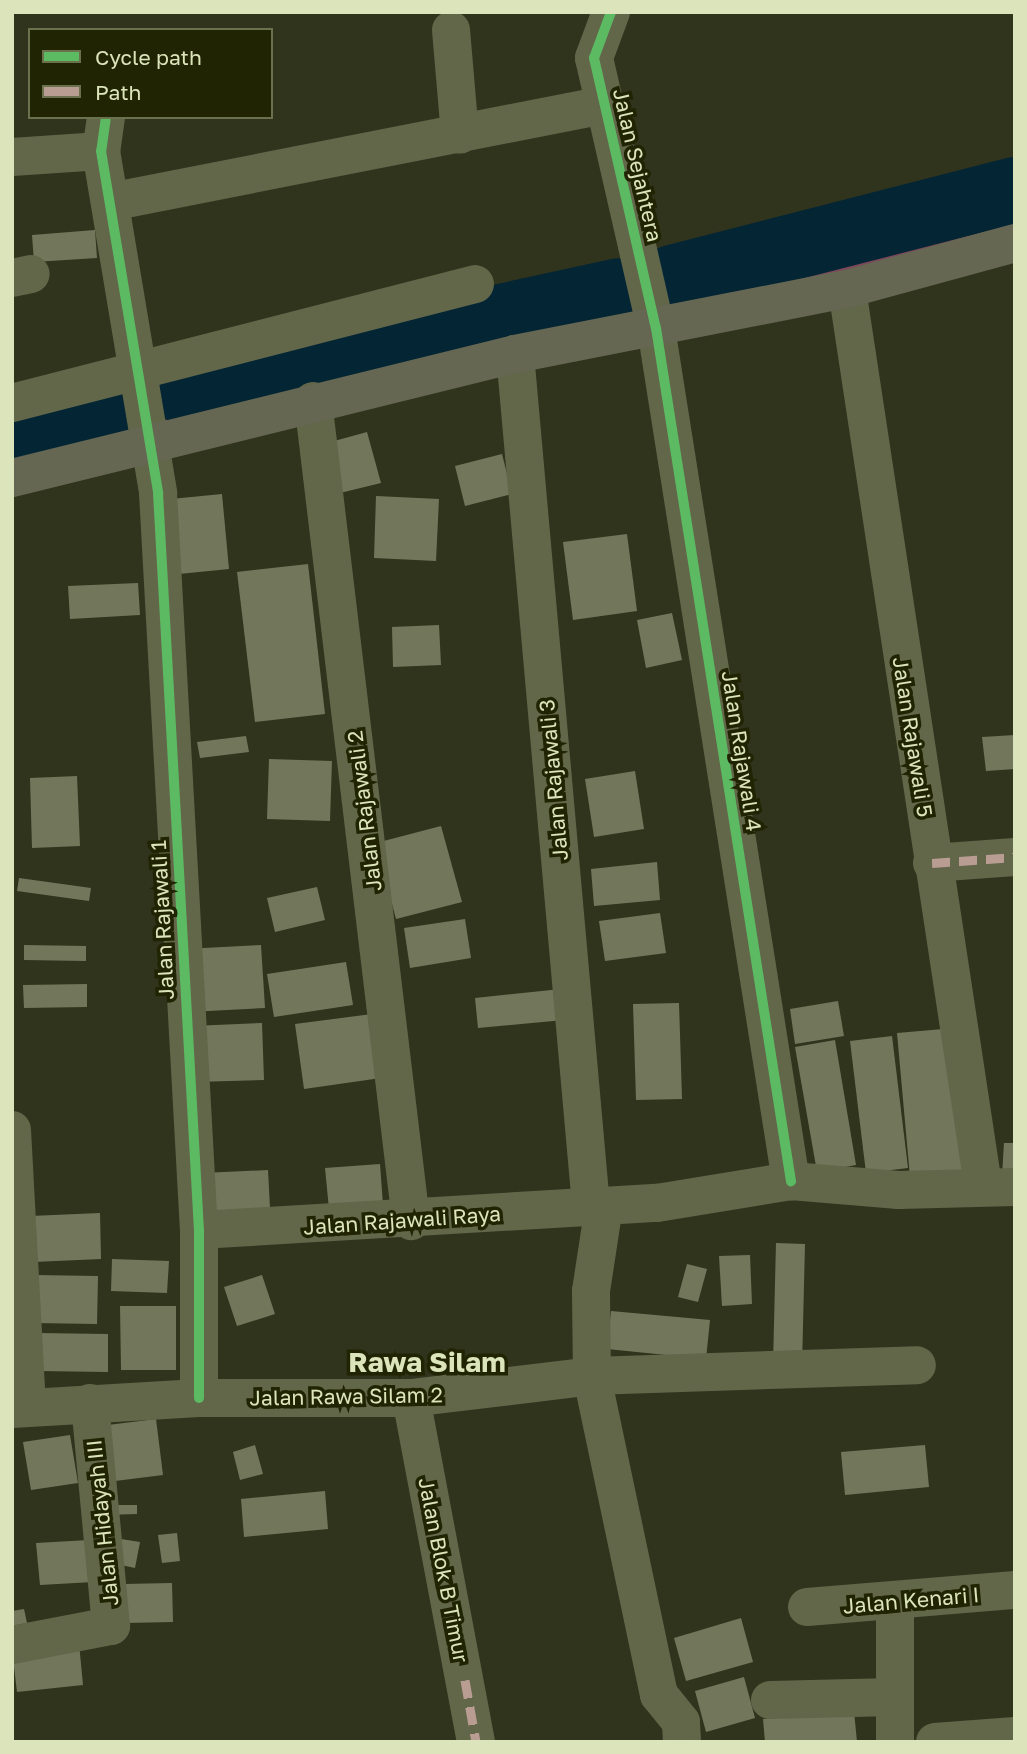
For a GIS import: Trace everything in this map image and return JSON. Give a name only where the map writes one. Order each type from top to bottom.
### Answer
[{"type":"street","name":"Jalan Sejahtera","points":[[611,12],[594,50],[653,319]]},
{"type":"street","points":[[451,30],[460,135]]},
{"type":"street","points":[[110,202],[604,105]]},
{"type":"street","points":[[12,157],[104,134]]},
{"type":"street","name":"Jalan Rajawali 1","points":[[104,134],[110,202],[136,377],[148,431],[199,1230],[199,1398]]},
{"type":"street","points":[[12,478],[148,431],[313,401],[653,319],[846,289],[1015,243]]},
{"type":"street","points":[[12,403],[136,377],[475,284]]},
{"type":"street","name":"Jalan Rajawali 5","points":[[846,289],[932,863],[999,1186]]},
{"type":"street","name":"Jalan Rajawali 4","points":[[653,319],[791,1181]]},
{"type":"street","name":"Jalan Rajawali 3","points":[[515,354],[597,1206]]},
{"type":"street","name":"Jalan Rajawali 2","points":[[313,401],[411,1222]]},
{"type":"street","points":[[932,863],[1015,857]]},
{"type":"street","points":[[12,1130],[20,1408]]},
{"type":"street","name":"Jalan Rajawali Raya","points":[[199,1230],[411,1222],[597,1206],[791,1181],[899,1190],[999,1186]]},
{"type":"street","points":[[597,1206],[591,1291],[592,1376],[659,1695],[681,1722],[682,1742]]},
{"type":"street","name":"Jalan Rawa Silam 2","points":[[20,1408],[199,1398],[411,1398],[592,1376],[917,1365]]},
{"type":"street","name":"Jalan Blok B Timur","points":[[411,1398],[476,1742]]},
{"type":"street","name":"Jalan Hidayah III","points":[[12,1645],[111,1626],[90,1403]]},
{"type":"street","name":"Jalan Kenari I","points":[[807,1607],[895,1605],[1015,1591]]},
{"type":"street","points":[[895,1605],[895,1742]]},
{"type":"street","points":[[770,1700],[894,1697]]},
{"type":"street","points":[[936,1742],[1015,1736]]},
{"type":"shaded area","points":[[1015,190],[1015,243],[12,478],[12,432],[114,402],[619,291]]},
{"type":"building","points":[[95,230],[97,258],[34,262],[32,235]]},
{"type":"building","points":[[367,432],[381,483],[340,493],[327,443]]},
{"type":"building","points":[[502,454],[512,494],[465,506],[455,466]]},
{"type":"building","points":[[222,494],[229,569],[179,574],[171,499]]},
{"type":"building","points":[[376,496],[439,499],[436,561],[374,558]]},
{"type":"building","points":[[627,534],[637,611],[573,620],[563,542]]},
{"type":"building","points":[[308,564],[325,714],[255,722],[237,572]]},
{"type":"building","points":[[138,583],[140,615],[70,619],[68,586]]},
{"type":"building","points":[[672,613],[682,660],[646,668],[637,620]]},
{"type":"building","points":[[439,625],[441,665],[393,667],[392,627]]},
{"type":"building","points":[[1015,735],[1015,769],[986,771],[982,737]]},
{"type":"building","points":[[246,736],[249,752],[200,758],[197,742]]},
{"type":"building","points":[[269,759],[332,761],[330,821],[267,819]]},
{"type":"building","points":[[635,771],[644,829],[594,837],[585,779]]},
{"type":"building","points":[[77,776],[80,846],[32,848],[30,778]]},
{"type":"building","points":[[441,826],[462,902],[396,919],[376,843]]},
{"type":"building","points":[[657,862],[660,900],[594,906],[591,869]]},
{"type":"building","points":[[19,878],[91,888],[89,901],[17,891]]},
{"type":"building","points":[[317,887],[325,920],[275,932],[267,898]]},
{"type":"building","points":[[660,913],[666,953],[605,961],[599,921]]},
{"type":"building","points":[[465,919],[471,958],[410,968],[404,928]]},
{"type":"building","points":[[24,945],[86,946],[86,961],[24,960]]},
{"type":"building","points":[[261,945],[265,1008],[189,1012],[185,949]]},
{"type":"building","points":[[346,962],[353,1005],[274,1017],[267,974]]},
{"type":"building","points":[[87,984],[87,1007],[24,1008],[23,985]]},
{"type":"building","points":[[561,989],[564,1020],[478,1028],[475,998]]},
{"type":"building","points":[[838,1001],[844,1036],[795,1044],[790,1009]]},
{"type":"building","points":[[679,1003],[682,1099],[636,1100],[633,1004]]},
{"type":"building","points":[[372,1014],[381,1078],[304,1089],[295,1024]]},
{"type":"building","points":[[262,1023],[264,1080],[194,1082],[192,1026]]},
{"type":"building","points":[[955,1028],[968,1173],[910,1177],[897,1033]]},
{"type":"building","points":[[892,1036],[908,1168],[866,1173],[850,1041]]},
{"type":"building","points":[[835,1040],[856,1165],[817,1172],[795,1047]]},
{"type":"building","points":[[1004,1143],[1015,1143],[1015,1176],[1002,1176]]},
{"type":"building","points":[[380,1164],[383,1205],[329,1209],[325,1168]]},
{"type":"building","points":[[268,1170],[270,1208],[205,1212],[203,1173]]},
{"type":"building","points":[[100,1213],[101,1259],[33,1262],[31,1216]]},
{"type":"building","points":[[776,1243],[805,1244],[802,1366],[773,1365]]},
{"type":"building","points":[[750,1255],[752,1304],[722,1306],[719,1256]]},
{"type":"building","points":[[112,1259],[169,1261],[167,1293],[111,1291]]},
{"type":"building","points":[[687,1264],[707,1269],[698,1302],[678,1297]]},
{"type":"building","points":[[34,1275],[98,1276],[97,1324],[33,1323]]},
{"type":"building","points":[[262,1275],[275,1314],[237,1326],[224,1287]]},
{"type":"building","points":[[120,1306],[176,1306],[176,1370],[121,1370]]},
{"type":"building","points":[[611,1311],[710,1320],[706,1359],[607,1349]]},
{"type":"building","points":[[37,1333],[108,1334],[108,1372],[37,1371]]},
{"type":"building","points":[[156,1419],[163,1475],[115,1481],[108,1425]]},
{"type":"building","points":[[70,1435],[78,1483],[31,1490],[23,1442]]},
{"type":"building","points":[[255,1445],[263,1474],[240,1480],[233,1452]]},
{"type":"building","points":[[925,1445],[929,1487],[845,1495],[841,1452]]},
{"type":"building","points":[[325,1491],[328,1529],[244,1537],[241,1499]]},
{"type":"building","points":[[103,1505],[137,1505],[137,1514],[104,1515]]},
{"type":"building","points":[[177,1533],[180,1561],[162,1563],[158,1535]]},
{"type":"building","points":[[121,1539],[140,1542],[135,1568],[116,1564]]},
{"type":"building","points":[[89,1540],[93,1582],[40,1585],[36,1543]]},
{"type":"building","points":[[172,1583],[173,1622],[125,1623],[124,1584]]},
{"type":"building","points":[[24,1609],[27,1623],[12,1626],[12,1611]]},
{"type":"building","points":[[741,1618],[753,1662],[686,1681],[674,1638]]},
{"type":"building","points":[[79,1643],[83,1685],[17,1692],[12,1650]]},
{"type":"building","points":[[744,1677],[755,1718],[706,1732],[695,1691]]},
{"type":"building","points":[[854,1711],[857,1742],[765,1742],[763,1719]]},
{"type":"waterway","points":[[672,278],[1015,190]]},
{"type":"waterway","points":[[175,388],[619,291]]},
{"type":"waterway","points":[[12,432],[114,402]]},
{"type":"marked path","points":[[932,863],[1015,857]]},
{"type":"marked path","points":[[465,1680],[476,1742]]},
{"type":"cycle path","points":[[611,12],[594,58],[656,328],[791,1181]]},
{"type":"cycle path","points":[[106,119],[101,151],[158,493],[199,1230],[199,1398]]},
{"type":"district","name":"Rawa Silam","points":[[427,1362]]}]
